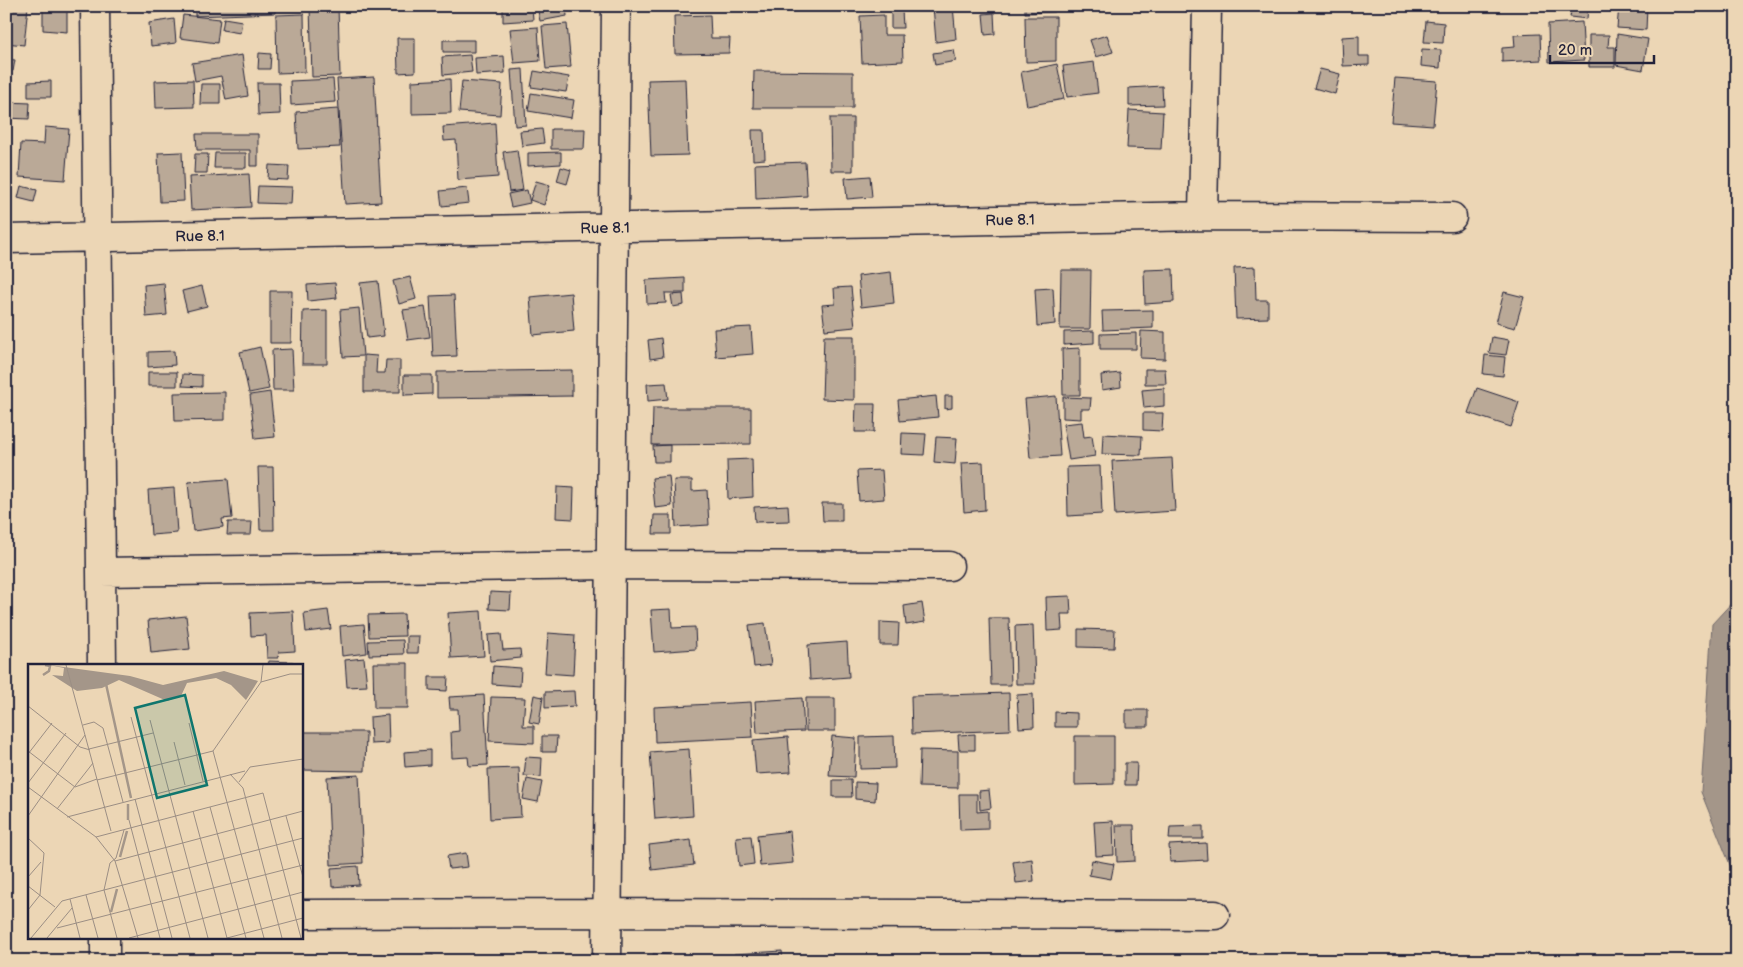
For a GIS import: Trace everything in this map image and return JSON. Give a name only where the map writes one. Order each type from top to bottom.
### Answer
[{"type":"street","points":[[95,6],[102,664]]},
{"type":"street","points":[[607,961],[616,6]]},
{"type":"street","points":[[1203,216],[1207,6]]},
{"type":"street","name":"Rue 8.1","points":[[6,239],[1203,216],[1452,217]]},
{"type":"street","points":[[101,572],[611,566],[949,566]]},
{"type":"street","points":[[302,914],[1215,915]]},
{"type":"street","points":[[105,940],[105,961]]},
{"type":"shaded area","points":[[1737,597],[1737,882],[1701,792],[1712,624]]},
{"type":"building","points":[[6,6],[28,6],[24,45],[6,43]]},
{"type":"building","points":[[148,6],[182,6],[182,9],[149,13]]},
{"type":"building","points":[[195,6],[275,6],[275,13],[195,16]]},
{"type":"building","points":[[310,6],[338,6],[340,76],[312,77]]},
{"type":"building","points":[[503,6],[532,6],[533,20],[503,22]]},
{"type":"building","points":[[537,6],[566,6],[567,16],[540,21]]},
{"type":"building","points":[[933,6],[953,6],[956,39],[936,42]]},
{"type":"building","points":[[1025,6],[1054,6],[1054,12],[1025,13]]},
{"type":"building","points":[[1572,6],[1588,6],[1587,19],[1570,17]]},
{"type":"building","points":[[1619,6],[1647,6],[1646,30],[1617,28]]},
{"type":"building","points":[[67,8],[67,32],[43,30],[43,9]]},
{"type":"building","points":[[891,10],[902,10],[903,28],[891,28]]},
{"type":"building","points":[[994,13],[995,34],[985,35],[983,14]]},
{"type":"building","points":[[304,14],[305,72],[277,73],[276,15]]},
{"type":"building","points":[[183,15],[220,19],[217,43],[180,38]]},
{"type":"building","points":[[710,15],[711,38],[730,38],[729,53],[675,54],[674,16]]},
{"type":"building","points":[[884,15],[884,35],[902,35],[903,61],[862,63],[860,16]]},
{"type":"building","points":[[1025,17],[1056,17],[1056,61],[1026,62]]},
{"type":"building","points":[[224,18],[242,21],[240,33],[222,30]]},
{"type":"building","points":[[174,19],[176,43],[151,46],[149,23]]},
{"type":"building","points":[[1426,21],[1444,23],[1443,43],[1424,42]]},
{"type":"building","points":[[1582,22],[1584,60],[1549,62],[1548,24]]},
{"type":"building","points":[[567,24],[571,67],[546,69],[542,26]]},
{"type":"building","points":[[538,27],[540,61],[514,63],[510,29]]},
{"type":"building","points":[[1540,34],[1541,60],[1502,62],[1502,48],[1515,47],[1514,35]]},
{"type":"building","points":[[1617,34],[1648,39],[1643,70],[1616,65]]},
{"type":"building","points":[[1107,35],[1113,52],[1096,57],[1090,40]]},
{"type":"building","points":[[1589,35],[1609,35],[1608,47],[1615,47],[1615,67],[1589,67]]},
{"type":"building","points":[[1359,36],[1359,56],[1369,56],[1369,65],[1343,66],[1342,37]]},
{"type":"building","points":[[397,38],[415,38],[415,72],[398,73]]},
{"type":"building","points":[[443,40],[474,40],[474,52],[443,52]]},
{"type":"building","points":[[1422,49],[1441,50],[1440,68],[1421,66]]},
{"type":"building","points":[[954,50],[956,61],[935,65],[933,53]]},
{"type":"building","points":[[259,53],[271,54],[270,69],[258,69]]},
{"type":"building","points":[[242,55],[248,96],[226,100],[221,76],[195,81],[192,63]]},
{"type":"building","points":[[470,55],[472,72],[443,75],[442,57]]},
{"type":"building","points":[[504,56],[505,73],[476,75],[475,58]]},
{"type":"building","points":[[6,59],[15,60],[13,71],[6,70]]},
{"type":"building","points":[[1094,62],[1098,93],[1067,97],[1063,66]]},
{"type":"building","points":[[1057,64],[1064,99],[1027,106],[1021,72]]},
{"type":"building","points":[[523,69],[526,125],[515,126],[511,70]]},
{"type":"building","points":[[1320,69],[1340,74],[1335,94],[1314,88]]},
{"type":"building","points":[[534,71],[569,77],[566,92],[531,87]]},
{"type":"building","points":[[754,71],[853,72],[853,108],[753,108]]},
{"type":"building","points":[[374,77],[381,202],[345,204],[337,79]]},
{"type":"building","points":[[1395,78],[1437,81],[1433,125],[1391,122]]},
{"type":"building","points":[[333,79],[335,102],[291,105],[290,81]]},
{"type":"building","points":[[450,79],[451,113],[412,114],[412,81]]},
{"type":"building","points":[[685,79],[688,155],[651,156],[648,80]]},
{"type":"building","points":[[193,80],[194,107],[156,108],[155,81]]},
{"type":"building","points":[[51,81],[51,97],[28,97],[28,82]]},
{"type":"building","points":[[462,81],[502,84],[500,115],[459,112]]},
{"type":"building","points":[[257,83],[279,83],[280,114],[258,115]]},
{"type":"building","points":[[201,84],[220,84],[220,104],[200,104]]},
{"type":"building","points":[[1162,86],[1163,105],[1129,106],[1129,88]]},
{"type":"building","points":[[531,93],[574,100],[571,118],[528,111]]},
{"type":"building","points":[[6,102],[30,103],[29,119],[6,118]]},
{"type":"building","points":[[338,109],[340,147],[298,149],[296,112]]},
{"type":"building","points":[[1129,110],[1163,112],[1161,149],[1127,148]]},
{"type":"building","points":[[830,118],[853,118],[853,171],[831,171]]},
{"type":"building","points":[[495,123],[498,177],[458,180],[456,140],[444,141],[443,127]]},
{"type":"building","points":[[45,127],[69,129],[65,180],[19,177],[21,143],[44,144]]},
{"type":"building","points":[[542,129],[544,143],[522,146],[520,131]]},
{"type":"building","points":[[551,129],[585,129],[584,149],[551,149]]},
{"type":"building","points":[[752,130],[764,130],[765,159],[753,160]]},
{"type":"building","points":[[196,134],[258,134],[258,166],[250,166],[250,150],[197,150]]},
{"type":"building","points":[[517,150],[523,190],[509,192],[503,152]]},
{"type":"building","points":[[182,152],[184,201],[160,202],[158,153]]},
{"type":"building","points":[[561,152],[561,164],[528,166],[528,153]]},
{"type":"building","points":[[215,153],[246,153],[246,168],[214,168]]},
{"type":"building","points":[[195,154],[208,154],[207,173],[194,173]]},
{"type":"building","points":[[805,162],[807,196],[756,199],[755,164]]},
{"type":"building","points":[[269,165],[289,166],[288,180],[268,179]]},
{"type":"building","points":[[561,167],[571,170],[567,184],[557,181]]},
{"type":"building","points":[[249,174],[251,207],[191,210],[189,177]]},
{"type":"building","points":[[870,176],[872,197],[847,199],[845,178]]},
{"type":"building","points":[[536,181],[550,185],[544,205],[530,200]]},
{"type":"building","points":[[21,186],[37,190],[34,202],[18,198]]},
{"type":"building","points":[[258,186],[292,187],[291,204],[257,203]]},
{"type":"building","points":[[467,188],[469,203],[442,206],[440,191]]},
{"type":"building","points":[[527,190],[530,203],[511,207],[508,194]]},
{"type":"building","points":[[1255,267],[1256,300],[1268,300],[1268,318],[1236,319],[1234,268]]},
{"type":"building","points":[[1173,269],[1174,302],[1145,304],[1144,270]]},
{"type":"building","points":[[1061,270],[1091,270],[1090,329],[1060,329]]},
{"type":"building","points":[[891,272],[894,303],[861,307],[858,276]]},
{"type":"building","points":[[410,277],[416,299],[399,304],[393,281]]},
{"type":"building","points":[[685,278],[685,293],[665,293],[666,303],[647,304],[646,280]]},
{"type":"building","points":[[378,281],[384,336],[367,338],[360,283]]},
{"type":"building","points":[[164,283],[167,315],[146,317],[144,285]]},
{"type":"building","points":[[335,283],[337,298],[308,301],[307,285]]},
{"type":"building","points":[[202,286],[207,306],[187,311],[182,291]]},
{"type":"building","points":[[851,287],[855,327],[825,330],[822,305],[835,304],[834,288]]},
{"type":"building","points":[[1053,288],[1055,324],[1037,326],[1035,289]]},
{"type":"building","points":[[270,291],[292,291],[291,343],[270,343]]},
{"type":"building","points":[[1504,292],[1524,297],[1515,328],[1496,323]]},
{"type":"building","points":[[571,293],[574,331],[533,335],[530,297]]},
{"type":"building","points":[[683,294],[684,305],[673,307],[671,295]]},
{"type":"building","points":[[454,295],[457,356],[433,357],[430,296]]},
{"type":"building","points":[[425,307],[430,337],[408,340],[403,310]]},
{"type":"building","points":[[359,308],[363,356],[343,357],[340,310]]},
{"type":"building","points":[[327,310],[327,364],[302,364],[303,311]]},
{"type":"building","points":[[1153,310],[1153,328],[1103,330],[1102,311]]},
{"type":"building","points":[[751,327],[753,354],[716,357],[714,329]]},
{"type":"building","points":[[1094,331],[1094,343],[1064,345],[1064,332]]},
{"type":"building","points":[[1141,331],[1165,332],[1165,359],[1140,358]]},
{"type":"building","points":[[1136,333],[1136,349],[1100,349],[1100,334]]},
{"type":"building","points":[[824,336],[854,336],[854,400],[822,399]]},
{"type":"building","points":[[1492,337],[1509,340],[1506,355],[1489,353]]},
{"type":"building","points":[[661,338],[663,357],[650,359],[648,340]]},
{"type":"building","points":[[260,347],[269,389],[249,393],[240,352]]},
{"type":"building","points":[[1080,348],[1080,395],[1063,395],[1062,349]]},
{"type":"building","points":[[292,349],[294,390],[273,390],[272,350]]},
{"type":"building","points":[[174,351],[175,365],[148,367],[148,352]]},
{"type":"building","points":[[364,355],[377,356],[376,373],[385,373],[386,360],[400,360],[400,392],[364,392]]},
{"type":"building","points":[[1485,355],[1505,357],[1503,376],[1483,374]]},
{"type":"building","points":[[1145,369],[1165,369],[1166,384],[1145,384]]},
{"type":"building","points":[[572,370],[572,396],[437,398],[437,372]]},
{"type":"building","points":[[148,372],[177,372],[177,386],[148,386]]},
{"type":"building","points":[[1120,373],[1121,387],[1102,390],[1101,375]]},
{"type":"building","points":[[183,374],[202,375],[202,387],[182,386]]},
{"type":"building","points":[[404,375],[432,375],[432,394],[404,395]]},
{"type":"building","points":[[666,383],[668,399],[648,401],[647,384]]},
{"type":"building","points":[[1164,388],[1164,406],[1144,408],[1142,390]]},
{"type":"building","points":[[1477,388],[1519,402],[1511,427],[1468,413]]},
{"type":"building","points":[[225,392],[225,420],[175,421],[174,393]]},
{"type":"building","points":[[270,392],[275,437],[255,439],[250,395]]},
{"type":"building","points":[[936,396],[938,417],[900,421],[898,400]]},
{"type":"building","points":[[945,396],[952,396],[952,408],[945,409]]},
{"type":"building","points":[[1056,396],[1060,456],[1030,458],[1025,399]]},
{"type":"building","points":[[1063,397],[1091,398],[1090,409],[1081,409],[1081,419],[1063,418]]},
{"type":"building","points":[[856,404],[875,404],[874,432],[855,432]]},
{"type":"building","points":[[653,408],[751,408],[751,444],[652,445]]},
{"type":"building","points":[[1143,413],[1163,413],[1162,431],[1143,430]]},
{"type":"building","points":[[1082,422],[1084,437],[1092,436],[1095,456],[1069,460],[1063,424]]},
{"type":"building","points":[[902,433],[926,434],[924,455],[901,454]]},
{"type":"building","points":[[1103,434],[1142,436],[1141,455],[1102,454]]},
{"type":"building","points":[[936,437],[957,438],[955,464],[934,462]]},
{"type":"building","points":[[670,445],[670,462],[654,462],[653,446]]},
{"type":"building","points":[[1172,458],[1175,511],[1115,515],[1112,461]]},
{"type":"building","points":[[752,459],[753,497],[728,499],[727,460]]},
{"type":"building","points":[[983,462],[985,510],[964,512],[961,463]]},
{"type":"building","points":[[1100,466],[1102,514],[1068,516],[1067,467]]},
{"type":"building","points":[[258,467],[273,467],[274,530],[260,530]]},
{"type":"building","points":[[882,470],[884,499],[859,501],[857,471]]},
{"type":"building","points":[[669,476],[672,506],[655,508],[652,478]]},
{"type":"building","points":[[228,479],[232,518],[222,519],[223,527],[193,531],[188,482]]},
{"type":"building","points":[[674,480],[692,480],[692,491],[707,490],[709,525],[676,527]]},
{"type":"building","points":[[557,487],[574,488],[573,519],[556,518]]},
{"type":"building","points":[[174,488],[177,533],[151,535],[148,490]]},
{"type":"building","points":[[822,503],[842,503],[842,521],[823,521]]},
{"type":"building","points":[[788,505],[789,521],[755,522],[754,507]]},
{"type":"building","points":[[654,515],[671,515],[671,534],[653,534]]},
{"type":"building","points":[[228,522],[252,522],[251,535],[227,535]]},
{"type":"building","points":[[490,592],[511,593],[510,610],[489,609]]},
{"type":"building","points":[[1070,596],[1071,614],[1061,614],[1062,630],[1047,631],[1046,597]]},
{"type":"building","points":[[922,603],[925,622],[906,625],[904,606]]},
{"type":"building","points":[[671,609],[672,628],[695,627],[696,649],[654,652],[651,610]]},
{"type":"building","points":[[328,610],[331,629],[306,632],[304,613]]},
{"type":"building","points":[[293,611],[295,651],[279,652],[278,658],[267,658],[266,635],[251,636],[250,613]]},
{"type":"building","points":[[481,611],[484,656],[451,658],[448,613]]},
{"type":"building","points":[[404,614],[405,636],[369,637],[368,615]]},
{"type":"building","points":[[186,616],[190,649],[151,653],[148,620]]},
{"type":"building","points":[[989,618],[1009,618],[1011,685],[991,685]]},
{"type":"building","points":[[880,622],[899,623],[898,645],[880,645]]},
{"type":"building","points":[[765,623],[771,665],[754,667],[749,625]]},
{"type":"building","points":[[364,624],[367,653],[342,656],[340,626]]},
{"type":"building","points":[[1033,625],[1035,684],[1016,684],[1015,626]]},
{"type":"building","points":[[1078,629],[1115,630],[1114,648],[1078,647]]},
{"type":"building","points":[[548,633],[575,635],[573,675],[545,673]]},
{"type":"building","points":[[501,634],[503,650],[520,649],[521,658],[490,661],[488,635]]},
{"type":"building","points":[[407,636],[419,636],[418,653],[407,653]]},
{"type":"building","points":[[403,640],[404,654],[369,655],[368,641]]},
{"type":"building","points":[[847,642],[849,677],[810,680],[808,645]]},
{"type":"building","points":[[364,658],[367,686],[347,687],[345,660]]},
{"type":"building","points":[[269,661],[293,662],[292,664],[268,664]]},
{"type":"building","points":[[373,663],[408,663],[408,708],[374,708]]},
{"type":"building","points":[[493,666],[521,668],[520,686],[492,684]]},
{"type":"building","points":[[429,677],[448,677],[447,691],[429,690]]},
{"type":"building","points":[[574,691],[575,706],[545,708],[545,692]]},
{"type":"building","points":[[1009,693],[1010,730],[912,734],[911,696]]},
{"type":"building","points":[[1033,694],[1034,727],[1019,728],[1017,695]]},
{"type":"building","points":[[484,695],[488,765],[469,766],[468,757],[452,758],[451,732],[459,731],[458,709],[450,709],[449,697]]},
{"type":"building","points":[[534,695],[543,697],[539,724],[529,722]]},
{"type":"building","points":[[491,697],[525,698],[523,726],[534,726],[534,743],[489,741]]},
{"type":"building","points":[[802,698],[804,731],[757,733],[755,701]]},
{"type":"building","points":[[806,698],[835,698],[835,731],[806,731]]},
{"type":"building","points":[[751,702],[753,737],[655,742],[654,707]]},
{"type":"building","points":[[1126,710],[1148,710],[1148,727],[1126,727]]},
{"type":"building","points":[[1055,712],[1077,713],[1077,727],[1055,727]]},
{"type":"building","points":[[388,715],[389,743],[371,744],[370,717]]},
{"type":"building","points":[[302,732],[366,732],[365,771],[302,770]]},
{"type":"building","points":[[975,734],[975,750],[959,750],[958,735]]},
{"type":"building","points":[[542,736],[557,736],[556,752],[542,752]]},
{"type":"building","points":[[832,736],[856,738],[854,777],[829,776]]},
{"type":"building","points":[[894,736],[895,768],[860,769],[860,737]]},
{"type":"building","points":[[1075,736],[1114,736],[1114,784],[1075,785]]},
{"type":"building","points":[[788,737],[791,772],[756,774],[753,740]]},
{"type":"building","points":[[689,749],[693,816],[655,819],[650,752]]},
{"type":"building","points":[[430,750],[430,765],[405,767],[404,752]]},
{"type":"building","points":[[920,750],[958,751],[958,788],[919,787]]},
{"type":"building","points":[[526,757],[542,758],[541,777],[524,776]]},
{"type":"building","points":[[1125,763],[1137,763],[1136,785],[1125,785]]},
{"type":"building","points":[[519,768],[521,817],[490,819],[488,769]]},
{"type":"building","points":[[359,775],[363,863],[331,865],[327,777]]},
{"type":"building","points":[[527,779],[542,782],[538,802],[523,799]]},
{"type":"building","points":[[833,780],[851,780],[852,797],[833,797]]},
{"type":"building","points":[[855,782],[876,783],[875,801],[855,799]]},
{"type":"building","points":[[989,790],[991,808],[980,810],[979,791]]},
{"type":"building","points":[[959,794],[977,794],[977,812],[988,811],[988,829],[960,830]]},
{"type":"building","points":[[1113,821],[1114,855],[1096,856],[1094,822]]},
{"type":"building","points":[[1116,825],[1134,825],[1135,861],[1117,862]]},
{"type":"building","points":[[1203,826],[1203,839],[1169,839],[1170,827]]},
{"type":"building","points":[[790,831],[793,863],[760,866],[757,835]]},
{"type":"building","points":[[751,836],[754,864],[739,866],[736,837]]},
{"type":"building","points":[[691,840],[694,865],[652,870],[649,845]]},
{"type":"building","points":[[1206,843],[1207,860],[1170,862],[1169,845]]},
{"type":"building","points":[[466,853],[468,867],[449,869],[447,856]]},
{"type":"building","points":[[1032,859],[1034,881],[1016,883],[1013,862]]},
{"type":"building","points":[[1092,860],[1114,864],[1111,879],[1089,875]]},
{"type":"building","points":[[358,866],[359,885],[332,887],[331,868]]},
{"type":"building","points":[[782,951],[783,961],[735,961],[734,954]]},
{"type":"building","points":[[653,954],[669,955],[668,961],[653,961]]},
{"type":"building","points":[[433,955],[434,961],[396,961],[396,957]]},
{"type":"building","points":[[356,956],[357,961],[333,961],[333,960]]},
{"type":"building","points":[[486,956],[486,961],[466,961],[466,957]]},
{"type":"building","points":[[892,957],[893,961],[867,961]]}]
